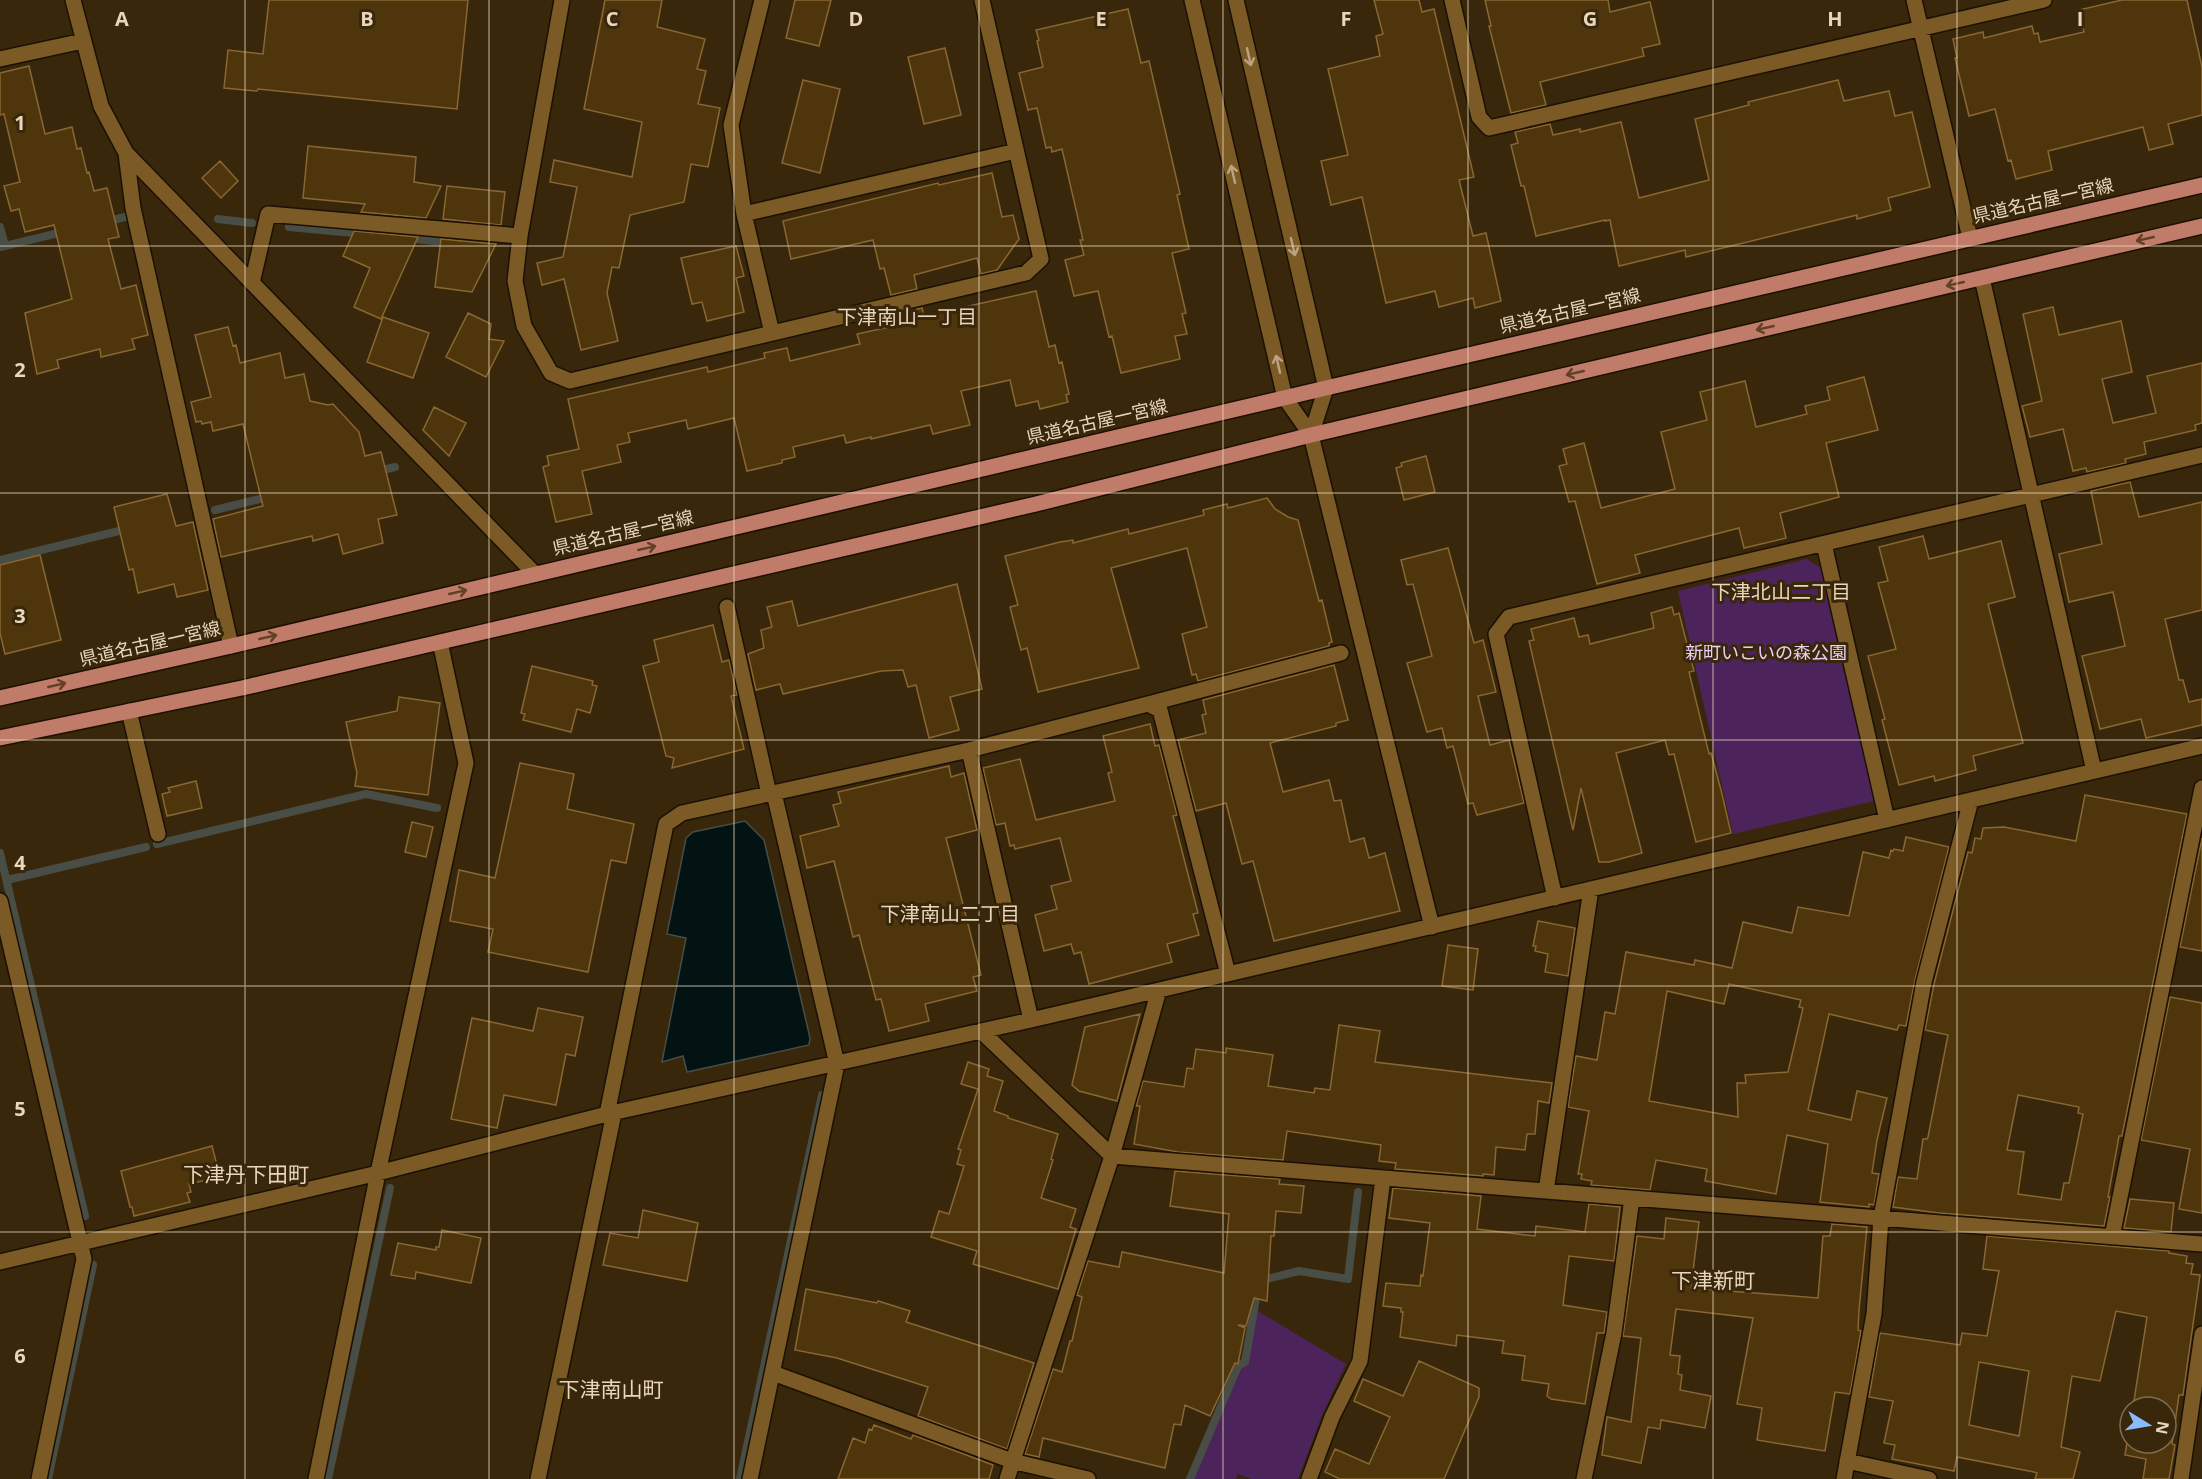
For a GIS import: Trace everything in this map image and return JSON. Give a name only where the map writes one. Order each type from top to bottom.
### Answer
[{"type":"main road","name":"県道名古屋一宮線","points":[[0,698],[2202,185]]},
{"type":"main road","points":[[0,738],[242,688],[1036,504],[1311,435],[2202,226]]},
{"type":"street","points":[[73,0],[101,106],[126,153],[535,574]]},
{"type":"street","points":[[562,0],[520,237],[515,281],[524,326],[551,373],[570,381],[1026,273],[1041,259],[982,0]]},
{"type":"street","points":[[762,0],[731,125],[744,214],[772,333]]},
{"type":"street","points":[[1192,0],[1286,398],[1311,435],[1432,927]]},
{"type":"street","points":[[1236,0],[1326,388],[1311,435]]},
{"type":"street","points":[[1452,0],[1479,117],[1489,128],[2044,0]]},
{"type":"street","points":[[1914,0],[1970,238]]},
{"type":"street","points":[[0,59],[83,41]]},
{"type":"street","points":[[744,214],[1016,151]]},
{"type":"street","points":[[126,153],[133,208],[231,646]]},
{"type":"street","points":[[252,283],[268,214],[520,237]]},
{"type":"street","points":[[1982,278],[2094,771]]},
{"type":"street","points":[[1555,898],[1496,633],[1509,617],[2202,455]]},
{"type":"street","points":[[1824,544],[1887,820]]},
{"type":"street","points":[[727,607],[837,1064],[750,1479]]},
{"type":"street","points":[[316,1479],[378,1173],[466,763],[440,642]]},
{"type":"street","points":[[538,1479],[666,824],[682,813],[969,750],[1341,653]]},
{"type":"street","points":[[1148,704],[1160,710],[1228,974]]},
{"type":"street","points":[[129,711],[158,834]]},
{"type":"street","points":[[0,1262],[378,1173],[611,1114],[1031,1020],[2202,746]]},
{"type":"street","points":[[969,750],[1031,1020]]},
{"type":"street","points":[[2112,1237],[2202,788]]},
{"type":"street","points":[[1844,1479],[1874,1314],[1881,1218],[1924,982],[1971,800]]},
{"type":"street","points":[[1546,1191],[1591,889]]},
{"type":"street","points":[[0,901],[84,1259],[39,1479]]},
{"type":"street","points":[[1007,1479],[1112,1156],[1159,990]]},
{"type":"street","points":[[981,1031],[1112,1156],[2202,1244]]},
{"type":"street","points":[[1309,1479],[1332,1417],[1360,1361],[1383,1178]]},
{"type":"street","points":[[1584,1479],[1614,1332],[1632,1198]]},
{"type":"street","points":[[2181,1479],[2202,1334]]},
{"type":"street","points":[[772,1373],[1012,1461],[1088,1479]]},
{"type":"street","points":[[1847,1461],[1929,1479]]},
{"type":"green space","name":"新町いこいの森公園","points":[[1807,559],[1822,569],[1874,801],[1733,834],[1678,591]]},
{"type":"green space","points":[[1258,1311],[1346,1364],[1323,1413],[1298,1479],[1251,1479],[1238,1474],[1236,1479],[1192,1479],[1239,1367],[1246,1363]]},
{"type":"shaded area","points":[[745,821],[764,840],[810,1038],[809,1045],[687,1072],[683,1056],[662,1062],[686,938],[667,934],[686,838],[693,832]]},
{"type":"building","points":[[269,0],[468,0],[457,109],[258,89],[257,91],[224,88],[228,50],[263,54]]},
{"type":"building","points":[[605,0],[662,0],[657,27],[705,39],[697,69],[706,71],[698,104],[720,108],[708,167],[691,164],[684,202],[630,215],[619,268],[612,267],[607,293],[618,341],[581,350],[564,279],[542,285],[537,263],[563,257],[577,187],[550,182],[554,160],[632,177],[642,122],[584,109]]},
{"type":"building","points":[[795,0],[831,0],[819,46],[786,38]]},
{"type":"building","points":[[1374,0],[1419,0],[1422,12],[1434,9],[1474,177],[1459,180],[1473,236],[1486,233],[1501,301],[1475,308],[1473,298],[1439,307],[1435,291],[1386,303],[1362,197],[1331,205],[1321,161],[1348,155],[1328,69],[1380,56],[1376,36],[1383,34]]},
{"type":"building","points":[[1485,0],[1608,0],[1610,12],[1650,2],[1660,44],[1642,48],[1644,56],[1540,82],[1546,105],[1511,113],[1489,26],[1491,26]]},
{"type":"building","points":[[2122,0],[2187,0],[2202,67],[2202,115],[2168,124],[2173,144],[2149,150],[2143,127],[2048,151],[2052,170],[2016,179],[2011,160],[2008,161],[1995,109],[1969,116],[1955,58],[1957,58],[1953,39],[1983,32],[1984,38],[2032,26],[2034,34],[2038,33],[2040,42],[2084,32],[2079,10]]},
{"type":"building","points":[[1128,9],[1141,63],[1149,61],[1180,194],[1177,195],[1189,249],[1172,253],[1186,313],[1182,314],[1187,334],[1175,336],[1180,359],[1121,373],[1112,336],[1109,337],[1098,291],[1074,296],[1065,260],[1084,255],[1080,240],[1083,240],[1062,149],[1052,152],[1051,147],[1046,148],[1037,108],[1028,110],[1019,73],[1043,67],[1036,30]]},
{"type":"building","points":[[945,48],[961,115],[924,124],[908,57]]},
{"type":"building","points":[[29,66],[45,134],[72,127],[77,149],[81,148],[94,191],[107,188],[119,237],[108,239],[121,289],[136,285],[148,335],[132,339],[135,349],[101,357],[100,349],[57,360],[59,368],[37,374],[25,313],[72,299],[54,225],[25,232],[19,209],[11,211],[4,186],[20,182],[4,114],[0,115],[0,73]]},
{"type":"building","points":[[803,80],[840,89],[820,173],[782,163]]},
{"type":"building","points":[[1838,80],[1844,101],[1889,91],[1895,116],[1912,112],[1930,187],[1888,198],[1891,210],[1857,219],[1857,215],[1686,257],[1685,250],[1619,266],[1610,220],[1536,236],[1511,145],[1518,143],[1515,132],[1550,124],[1553,135],[1580,129],[1580,132],[1621,122],[1639,198],[1709,180],[1695,119],[1749,105],[1748,102]]},
{"type":"building","points":[[308,146],[416,157],[414,182],[441,186],[426,218],[361,212],[365,204],[303,198]]},
{"type":"building","points":[[220,161],[238,181],[221,198],[202,178]]},
{"type":"building","points":[[992,173],[1002,217],[1013,215],[1019,239],[997,270],[981,274],[977,258],[914,275],[917,289],[891,295],[884,268],[880,269],[873,240],[791,259],[783,221],[938,183],[939,185]]},
{"type":"building","points":[[447,186],[505,192],[501,225],[443,219]]},
{"type":"building","points":[[354,231],[418,237],[381,319],[354,307],[370,268],[343,256]]},
{"type":"building","points":[[441,239],[496,244],[472,292],[435,287]]},
{"type":"building","points":[[736,246],[744,276],[736,278],[744,312],[707,321],[702,302],[692,304],[681,258]]},
{"type":"building","points":[[1036,291],[1049,347],[1055,345],[1059,363],[1062,362],[1069,394],[1066,395],[1068,402],[1040,409],[1038,401],[1016,406],[1010,380],[961,391],[970,425],[933,434],[930,425],[846,443],[844,435],[793,447],[795,457],[782,460],[782,463],[747,471],[734,418],[688,429],[686,420],[628,433],[630,442],[617,445],[621,462],[582,471],[592,514],[556,522],[543,467],[549,465],[547,456],[579,449],[568,399],[707,367],[708,372],[765,358],[764,353],[787,348],[790,361],[860,344],[857,334],[894,326],[894,322],[897,321],[895,314],[922,308],[924,316]]},
{"type":"building","points":[[2053,307],[2059,335],[2121,321],[2132,372],[2102,379],[2113,423],[2156,413],[2147,376],[2202,363],[2202,423],[2195,425],[2196,430],[2144,442],[2146,454],[2125,459],[2126,463],[2087,472],[2086,468],[2073,471],[2063,429],[2030,437],[2022,406],[2042,401],[2023,314]]},
{"type":"building","points":[[468,313],[491,324],[489,339],[504,341],[486,377],[446,357]]},
{"type":"building","points":[[383,317],[429,333],[413,378],[367,362]]},
{"type":"building","points":[[228,327],[233,346],[236,345],[240,363],[280,353],[285,378],[304,374],[310,401],[333,404],[359,432],[365,456],[381,452],[397,515],[378,519],[383,543],[343,554],[338,534],[313,541],[312,536],[221,557],[213,519],[263,506],[243,424],[213,431],[211,422],[202,424],[201,421],[196,422],[191,402],[211,397],[195,335]]},
{"type":"building","points":[[1864,377],[1878,430],[1826,443],[1839,497],[1780,513],[1786,538],[1744,548],[1739,528],[1635,555],[1640,573],[1597,584],[1575,501],[1569,502],[1559,466],[1567,464],[1563,449],[1584,443],[1601,508],[1675,489],[1661,432],[1707,420],[1700,392],[1745,381],[1756,427],[1807,414],[1805,406],[1830,400],[1827,387]]},
{"type":"building","points":[[434,407],[466,423],[449,456],[423,430]]},
{"type":"building","points":[[1426,456],[1435,492],[1404,500],[1396,468],[1402,466],[1401,463]]},
{"type":"building","points":[[2130,482],[2139,517],[2202,502],[2202,610],[2165,619],[2179,680],[2183,680],[2189,702],[2202,699],[2202,725],[2146,738],[2141,719],[2100,729],[2082,656],[2125,646],[2113,592],[2069,602],[2059,554],[2102,544],[2091,491]]},
{"type":"building","points":[[167,494],[176,526],[193,522],[208,590],[177,597],[174,584],[138,593],[133,569],[129,570],[114,507]]},
{"type":"building","points":[[1267,498],[1275,509],[1298,520],[1319,601],[1322,600],[1332,642],[1329,646],[1198,681],[1196,674],[1192,675],[1182,634],[1207,627],[1187,548],[1111,568],[1139,668],[1038,692],[1027,648],[1021,650],[1010,607],[1018,605],[1005,556],[1060,542],[1073,540],[1073,543],[1128,529],[1129,534],[1204,515],[1203,510],[1227,504],[1228,508]]},
{"type":"building","points":[[1923,536],[1929,559],[2001,541],[2015,597],[1988,604],[2023,743],[1973,756],[1976,770],[1935,781],[1934,776],[1899,785],[1882,720],[1885,719],[1868,656],[1896,649],[1878,583],[1888,581],[1879,547]]},
{"type":"building","points":[[1448,548],[1474,643],[1483,640],[1496,692],[1478,696],[1490,745],[1509,740],[1524,803],[1477,815],[1473,803],[1468,804],[1453,746],[1447,748],[1442,728],[1427,732],[1407,663],[1432,656],[1413,584],[1407,585],[1401,560]]},
{"type":"building","points":[[40,555],[61,640],[5,654],[0,633],[0,565]]},
{"type":"building","points":[[957,584],[982,689],[950,697],[959,730],[929,738],[916,685],[908,687],[903,670],[881,671],[783,694],[780,684],[756,690],[748,654],[764,648],[761,630],[772,627],[767,607],[792,601],[798,626]]},
{"type":"building","points":[[1672,607],[1674,615],[1679,613],[1694,671],[1689,672],[1731,833],[1696,842],[1674,754],[1669,755],[1665,740],[1616,753],[1642,853],[1609,862],[1599,862],[1581,788],[1573,830],[1529,641],[1534,640],[1531,629],[1574,618],[1579,637],[1588,635],[1590,644],[1654,628],[1651,613]]},
{"type":"building","points":[[713,625],[722,662],[729,660],[737,695],[731,696],[744,749],[672,768],[674,758],[666,756],[643,666],[659,662],[654,640]]},
{"type":"building","points":[[1334,665],[1348,720],[1336,723],[1336,726],[1270,743],[1283,792],[1329,780],[1334,801],[1341,800],[1350,842],[1364,838],[1369,858],[1385,853],[1400,911],[1274,941],[1253,861],[1242,864],[1226,803],[1196,811],[1178,740],[1206,733],[1202,715],[1206,714],[1203,700]]},
{"type":"building","points":[[532,666],[593,681],[592,685],[597,686],[590,713],[577,709],[571,732],[523,720],[525,714],[521,713]]},
{"type":"building","points":[[399,697],[440,703],[428,795],[355,786],[357,773],[346,722],[397,711]]},
{"type":"building","points":[[1150,724],[1155,746],[1159,745],[1177,815],[1173,816],[1198,913],[1193,914],[1199,935],[1167,944],[1172,962],[1089,984],[1081,952],[1074,954],[1071,944],[1044,951],[1035,915],[1057,909],[1051,886],[1071,881],[1060,838],[1015,849],[1014,845],[1010,846],[1005,823],[996,825],[983,768],[1020,759],[1036,820],[1115,801],[1108,773],[1112,772],[1103,736]]},
{"type":"building","points":[[520,763],[574,774],[567,809],[634,824],[626,863],[611,860],[588,972],[488,952],[493,929],[450,921],[459,870],[495,878]]},
{"type":"building","points":[[949,766],[951,777],[964,773],[977,830],[946,838],[981,975],[973,977],[977,991],[925,1004],[929,1021],[889,1031],[881,999],[876,1000],[859,935],[853,937],[834,861],[807,868],[800,836],[839,826],[833,805],[841,803],[838,792]]},
{"type":"building","points":[[196,781],[202,808],[167,816],[162,794],[170,792],[168,788]]},
{"type":"building","points":[[2085,795],[2187,814],[2122,1136],[2119,1136],[2104,1226],[1939,1213],[1893,1207],[1898,1177],[1917,1179],[1923,1139],[1928,1137],[1948,1035],[1925,1030],[1934,984],[1968,852],[1972,853],[1975,838],[1981,839],[1983,828],[2004,827],[2076,841]],"holes":[[[2018,1095],[2079,1107],[2078,1113],[2083,1114],[2069,1183],[2064,1183],[2061,1200],[2018,1194],[2024,1152],[2007,1150]]]},
{"type":"building","points":[[412,822],[433,827],[426,857],[405,852]]},
{"type":"building","points":[[1906,837],[1949,847],[1915,980],[1906,1026],[1899,1025],[1897,1030],[1829,1014],[1808,1110],[1851,1120],[1857,1091],[1887,1098],[1872,1173],[1879,1174],[1874,1205],[1869,1204],[1869,1207],[1820,1202],[1828,1144],[1787,1135],[1776,1194],[1705,1181],[1707,1169],[1656,1160],[1650,1190],[1591,1185],[1592,1181],[1581,1179],[1582,1174],[1578,1174],[1589,1111],[1568,1107],[1576,1056],[1597,1060],[1605,1012],[1615,1014],[1626,952],[1694,965],[1695,960],[1732,968],[1743,922],[1792,933],[1798,907],[1849,916],[1863,852],[1889,858],[1891,850],[1903,851]],"holes":[[[1729,984],[1801,1000],[1799,1007],[1803,1008],[1788,1072],[1745,1075],[1746,1083],[1737,1083],[1738,1117],[1649,1101],[1667,991],[1724,1004]]]},
{"type":"building","points":[[2202,838],[2202,951],[2180,947]]},
{"type":"building","points":[[1538,921],[1575,928],[1568,976],[1545,972],[1548,954],[1535,951],[1536,946],[1533,946]]},
{"type":"building","points":[[1448,945],[1478,949],[1473,990],[1442,986]]},
{"type":"building","points":[[2170,997],[2202,1003],[2202,1213],[2179,1209],[2190,1149],[2141,1140]]},
{"type":"building","points":[[538,1008],[583,1017],[575,1056],[566,1054],[556,1105],[504,1095],[497,1128],[451,1119],[472,1018],[533,1031]]},
{"type":"building","points":[[1140,1014],[1117,1101],[1079,1091],[1072,1085],[1085,1027]]},
{"type":"building","points":[[1339,1025],[1380,1031],[1375,1062],[1552,1083],[1549,1103],[1538,1101],[1535,1134],[1527,1134],[1525,1150],[1496,1147],[1494,1175],[1483,1174],[1483,1176],[1395,1169],[1396,1163],[1379,1161],[1381,1145],[1287,1131],[1283,1160],[1178,1152],[1134,1144],[1140,1106],[1136,1106],[1143,1081],[1184,1087],[1187,1068],[1193,1069],[1196,1049],[1226,1053],[1226,1048],[1273,1055],[1268,1086],[1314,1093],[1315,1088],[1330,1090]]},
{"type":"building","points":[[968,1062],[989,1069],[987,1076],[1003,1081],[994,1111],[1008,1118],[1058,1134],[1051,1159],[1053,1160],[1041,1198],[1076,1209],[1070,1227],[1076,1229],[1058,1289],[973,1264],[977,1251],[931,1237],[939,1211],[949,1214],[964,1166],[957,1164],[961,1150],[958,1149],[978,1089],[961,1084]]},
{"type":"building","points":[[212,1146],[220,1177],[189,1184],[191,1192],[187,1193],[190,1202],[134,1216],[121,1171]]},
{"type":"building","points":[[1175,1171],[1280,1179],[1279,1184],[1304,1186],[1301,1213],[1276,1211],[1274,1236],[1271,1236],[1267,1301],[1254,1298],[1246,1326],[1238,1325],[1245,1328],[1238,1364],[1235,1363],[1210,1416],[1185,1405],[1181,1425],[1174,1424],[1165,1468],[1043,1438],[1039,1457],[1025,1454],[1053,1369],[1062,1372],[1082,1297],[1077,1295],[1088,1261],[1119,1267],[1122,1252],[1224,1273],[1229,1214],[1170,1206]]},
{"type":"building","points":[[1393,1188],[1481,1196],[1477,1229],[1535,1236],[1536,1226],[1585,1232],[1589,1204],[1620,1207],[1614,1261],[1569,1256],[1563,1305],[1607,1312],[1604,1333],[1597,1333],[1585,1404],[1551,1399],[1547,1396],[1549,1384],[1522,1380],[1525,1356],[1502,1353],[1504,1341],[1457,1335],[1456,1346],[1400,1337],[1403,1312],[1401,1308],[1383,1306],[1386,1283],[1420,1286],[1430,1223],[1389,1218]]},
{"type":"building","points":[[2130,1199],[2174,1203],[2171,1232],[2124,1228]]},
{"type":"building","points":[[643,1210],[698,1223],[687,1281],[603,1265],[610,1233],[638,1238]]},
{"type":"building","points":[[1666,1218],[1699,1222],[1691,1288],[1818,1298],[1823,1236],[1830,1236],[1832,1224],[1867,1227],[1859,1310],[1858,1330],[1861,1331],[1850,1394],[1835,1392],[1825,1451],[1757,1440],[1762,1408],[1737,1404],[1753,1318],[1676,1309],[1670,1355],[1680,1356],[1678,1374],[1682,1375],[1680,1390],[1711,1396],[1705,1428],[1661,1420],[1660,1429],[1648,1427],[1641,1463],[1602,1455],[1607,1417],[1631,1422],[1641,1338],[1623,1336],[1637,1236],[1664,1239]]},
{"type":"building","points":[[442,1230],[481,1238],[471,1283],[416,1272],[415,1279],[391,1275],[398,1243],[436,1250],[436,1247],[439,1247]]},
{"type":"building","points":[[1987,1236],[2169,1251],[2169,1253],[2187,1256],[2186,1263],[2193,1264],[2191,1274],[2200,1275],[2183,1395],[2179,1395],[2178,1402],[2178,1395],[2135,1395],[2147,1317],[2116,1311],[2100,1381],[2072,1376],[2061,1447],[2080,1452],[2073,1479],[2035,1479],[2037,1473],[2034,1472],[1957,1457],[1954,1471],[1892,1459],[1895,1445],[1884,1443],[1893,1401],[1869,1397],[1880,1333],[1960,1345],[1962,1333],[1987,1336],[1999,1271],[1983,1269]],"holes":[[[1979,1362],[2029,1371],[2019,1436],[1969,1425]]]},
{"type":"building","points":[[806,1289],[877,1303],[878,1301],[910,1311],[906,1322],[1034,1363],[1007,1449],[918,1416],[928,1387],[837,1358],[795,1350]]},
{"type":"building","points":[[1419,1361],[1479,1388],[1479,1397],[1444,1479],[1340,1479],[1325,1472],[1335,1449],[1369,1464],[1390,1417],[1354,1401],[1363,1379],[1403,1396]]},
{"type":"building","points":[[874,1425],[911,1439],[913,1435],[993,1465],[989,1479],[838,1479],[853,1438],[865,1443],[869,1429],[872,1430]]},
{"type":"building","points":[[2125,1455],[2173,1455],[2169,1479],[2143,1479],[2146,1459]]},
{"type":"waterway","points":[[105,222],[125,217]]},
{"type":"waterway","points":[[218,219],[252,223]]},
{"type":"waterway","points":[[0,227],[5,246]]},
{"type":"waterway","points":[[289,227],[364,234]]},
{"type":"waterway","points":[[0,247],[67,231]]},
{"type":"waterway","points":[[407,238],[451,243]]},
{"type":"waterway","points":[[375,472],[395,467]]},
{"type":"waterway","points":[[215,510],[272,496]]},
{"type":"waterway","points":[[0,560],[127,529]]},
{"type":"waterway","points":[[157,844],[366,794],[437,808]]},
{"type":"waterway","points":[[7,880],[146,847]]},
{"type":"waterway","points":[[0,853],[85,1216]]},
{"type":"waterway","points":[[740,1479],[822,1095]]},
{"type":"waterway","points":[[328,1479],[390,1188]]},
{"type":"waterway","points":[[1190,1479],[1238,1366],[1245,1362],[1259,1281],[1299,1271],[1348,1279],[1358,1192]]},
{"type":"waterway","points":[[48,1479],[93,1265]]},
{"type":"district","name":"下津南山一丁目","points":[[907,317]]},
{"type":"district","name":"下津北山二丁目","points":[[1781,592]]},
{"type":"district","name":"下津南山二丁目","points":[[950,914]]},
{"type":"district","name":"下津丹下田町","points":[[246,1175]]},
{"type":"district","name":"下津新町","points":[[1713,1281]]},
{"type":"district","name":"下津南山町","points":[[611,1390]]}]
